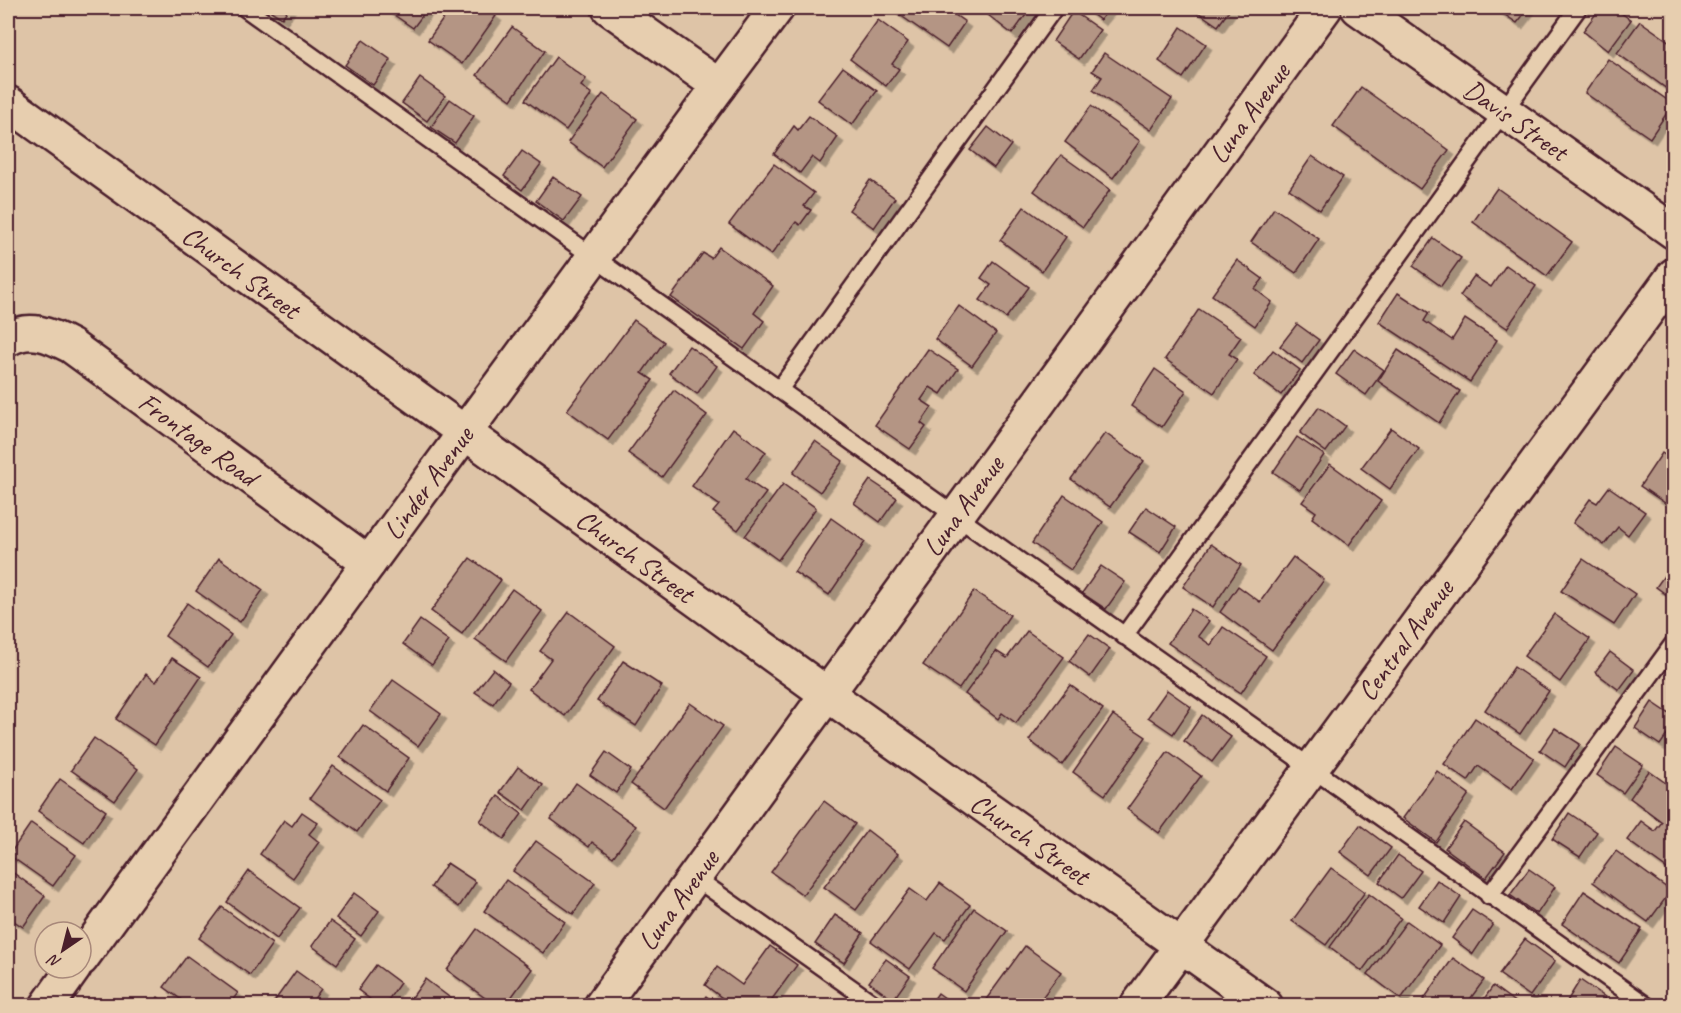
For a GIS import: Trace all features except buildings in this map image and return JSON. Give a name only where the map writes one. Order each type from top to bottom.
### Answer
[{"type":"street","points":[[609,8],[719,86]]},
{"type":"street","name":"Linder Avenue","points":[[93,942],[777,8]]},
{"type":"street","name":"Luna Avenue","points":[[601,1005],[1325,8]]},
{"type":"street","name":"Davis Street","points":[[1358,8],[1674,232]]},
{"type":"street","name":"Church Street","points":[[19,112],[827,694],[1266,1005]]},
{"type":"street","name":"Central Avenue","points":[[1137,1005],[1674,275]]},
{"type":"street","name":"Frontage Road","points":[[13,335],[46,333],[71,346],[369,563]]},
{"type":"street","points":[[47,1005],[65,980]]},
{"type":"lane","points":[[245,8],[1124,636],[1312,767],[1489,896],[1647,1005]]},
{"type":"lane","points":[[779,390],[1054,8]]},
{"type":"lane","points":[[1124,636],[1578,8]]},
{"type":"lane","points":[[1489,896],[1674,643]]},
{"type":"lane","points":[[694,877],[877,1005]]}]
